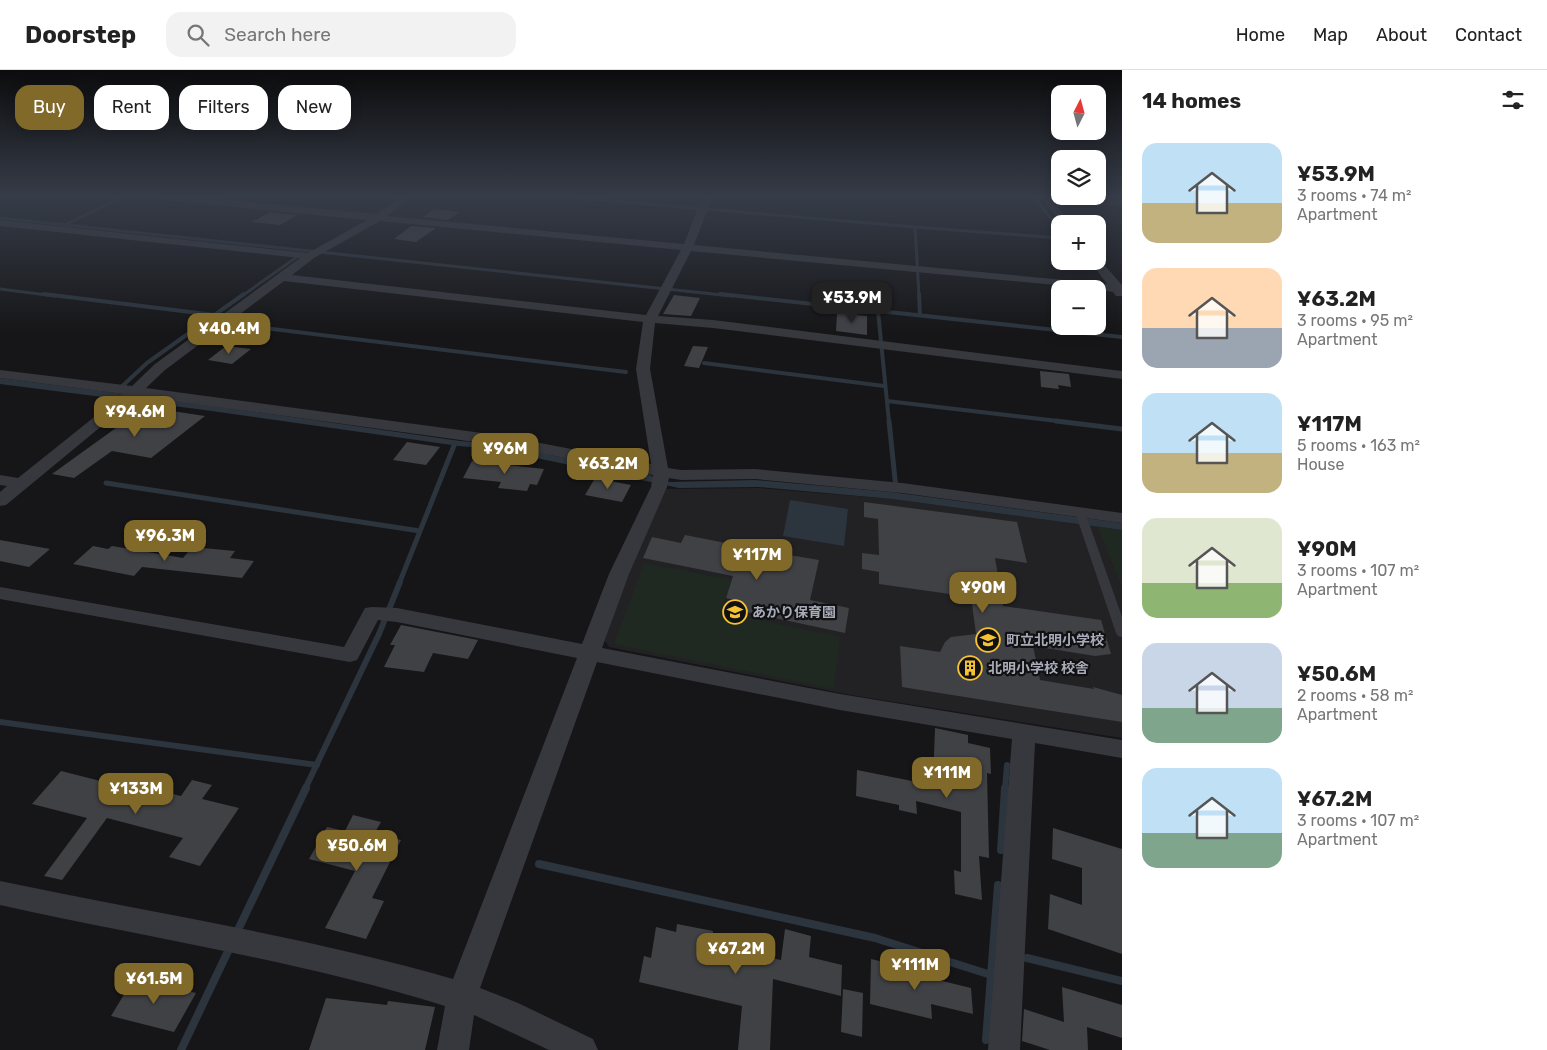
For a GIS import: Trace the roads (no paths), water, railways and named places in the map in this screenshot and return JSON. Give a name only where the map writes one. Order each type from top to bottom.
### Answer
[{"type":"street","points":[[177,241],[309,254]]},
{"type":"street","points":[[0,502],[126,393],[282,277],[309,254],[334,241]]},
{"type":"street","points":[[623,241],[918,269],[1120,291]]},
{"type":"street","points":[[452,1050],[462,996],[619,574],[660,479],[643,369],[649,319],[690,241]]},
{"type":"street","points":[[1102,270],[1120,291]]},
{"type":"street","points":[[282,277],[649,319],[713,324],[1122,375]]},
{"type":"street","points":[[0,374],[126,393],[452,436],[497,440],[660,479],[681,476],[755,474],[896,488],[1082,518],[1122,518]]},
{"type":"street","points":[[0,480],[21,484]]},
{"type":"street","points":[[0,593],[350,655],[372,614],[388,615],[840,702],[1122,749]]},
{"type":"street","points":[[1004,1050],[1024,734]]},
{"type":"street","points":[[0,892],[357,967],[462,996],[507,1014],[582,1050]]},
{"type":"lane","points":[[1082,518],[1122,633]]},
{"type":"waterway","points":[[213,241],[732,296]]},
{"type":"waterway","points":[[916,241],[919,296]]},
{"type":"waterway","points":[[242,296],[301,254]]},
{"type":"waterway","points":[[0,289],[55,296]]},
{"type":"waterway","points":[[44,294],[215,315]]},
{"type":"waterway","points":[[215,315],[244,294]]},
{"type":"waterway","points":[[720,294],[1122,337]]},
{"type":"waterway","points":[[919,294],[920,315]]},
{"type":"waterway","points":[[878,311],[889,422]]},
{"type":"waterway","points":[[206,321],[215,315]]},
{"type":"waterway","points":[[118,390],[147,363],[206,321]]},
{"type":"waterway","points":[[206,321],[626,372]]},
{"type":"waterway","points":[[704,363],[884,386]]},
{"type":"waterway","points":[[887,401],[1066,422]]},
{"type":"waterway","points":[[889,421],[896,489]]},
{"type":"waterway","points":[[1056,421],[1122,429]]},
{"type":"waterway","points":[[399,584],[455,443]]},
{"type":"waterway","points":[[106,483],[420,531]]},
{"type":"waterway","points":[[316,765],[379,634],[400,582]]},
{"type":"waterway","points":[[0,722],[316,765]]},
{"type":"waterway","points":[[305,789],[316,765]]},
{"type":"waterway","points":[[1005,789],[1007,765]]},
{"type":"waterway","points":[[236,934],[306,788]]},
{"type":"waterway","points":[[1001,850],[1005,788]]},
{"type":"waterway","points":[[539,864],[875,938],[991,975]]},
{"type":"waterway","points":[[986,1040],[998,885]]},
{"type":"waterway","points":[[181,1050],[231,945]]},
{"type":"waterway","points":[[1027,958],[1122,981]]},
{"type":"place","name":"あかり保育園","points":[[735,612]]},
{"type":"place","name":"町立北明小学校","points":[[988,640]]},
{"type":"place","name":"北明小学校 校舎","points":[[970,668]]}]
